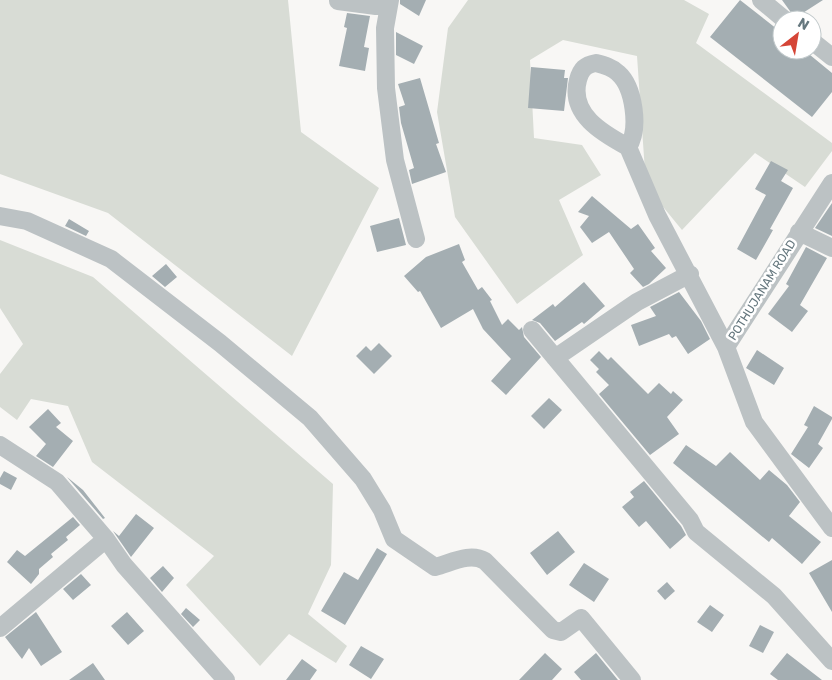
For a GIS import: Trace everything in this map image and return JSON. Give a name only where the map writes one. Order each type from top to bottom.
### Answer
[{"type":"street","points":[[761,0],[773,10]]},
{"type":"street","points":[[338,1],[376,6],[390,3],[385,28],[386,88],[395,160],[416,239]]},
{"type":"street","points":[[822,49],[832,57]]},
{"type":"street","points":[[628,147],[634,139],[635,121],[628,87],[618,73],[607,66],[596,63],[587,64],[581,70],[578,82],[580,106],[592,124],[628,147],[657,215],[690,274],[726,347]]},
{"type":"street","name":"POTHUJANAM ROAD","points":[[832,183],[726,347],[754,422],[832,528]]},
{"type":"street","points":[[0,216],[27,221],[111,259],[220,343],[310,418],[363,479],[382,510],[394,539],[435,567],[472,556],[485,561],[553,630],[562,632],[581,618],[632,680]]},
{"type":"street","points":[[799,232],[832,248]]},
{"type":"street","points":[[555,358],[637,302],[690,274]]},
{"type":"street","points":[[532,330],[690,520],[696,532],[774,596],[832,661]]},
{"type":"street","points":[[0,445],[57,482],[106,539],[124,565],[226,680]]},
{"type":"street","points":[[0,628],[106,539]]},
{"type":"shaded area","points":[[0,0],[288,0],[301,132],[379,188],[292,356],[108,213],[0,174]]},
{"type":"shaded area","points":[[468,0],[684,0],[709,14],[696,43],[832,143],[832,151],[805,187],[755,153],[682,230],[646,186],[637,56],[563,40],[530,60],[534,138],[582,145],[601,175],[559,200],[583,255],[517,304],[455,217],[437,112],[448,28]]},
{"type":"shaded area","points":[[0,240],[93,277],[333,484],[331,565],[308,614],[347,646],[336,663],[289,634],[260,666],[186,585],[214,556],[92,462],[68,406],[31,399],[17,420],[0,407],[0,374],[23,344],[0,308]]},
{"type":"building","points":[[400,0],[426,0],[419,16],[400,4]]},
{"type":"building","points":[[740,0],[772,25],[772,60],[816,60],[832,73],[832,92],[812,117],[710,37]]},
{"type":"building","points":[[782,0],[823,0],[807,10],[789,10]]},
{"type":"building","points":[[347,13],[370,16],[364,47],[369,48],[365,71],[339,66],[347,28],[344,27]]},
{"type":"building","points":[[396,32],[423,46],[414,64],[396,55]]},
{"type":"building","points":[[531,67],[565,70],[564,78],[568,78],[564,111],[528,108]]},
{"type":"building","points":[[420,78],[439,143],[436,144],[446,172],[412,184],[409,170],[414,168],[401,123],[399,107],[405,105],[398,84]]},
{"type":"building","points":[[771,161],[788,170],[781,181],[793,188],[770,229],[773,230],[756,260],[737,249],[766,195],[755,189]]},
{"type":"building","points":[[592,196],[631,229],[638,224],[655,248],[651,251],[666,268],[649,284],[643,287],[630,273],[634,269],[609,232],[592,243],[580,227],[589,216],[578,212]]},
{"type":"building","points":[[832,203],[832,236],[815,228]]},
{"type":"building","points":[[399,218],[406,245],[377,252],[370,226]]},
{"type":"building","points":[[69,219],[89,231],[86,236],[65,226]]},
{"type":"building","points":[[459,244],[465,260],[462,262],[478,290],[482,287],[492,300],[490,301],[502,325],[508,319],[519,330],[522,327],[524,337],[541,357],[506,395],[491,381],[511,359],[483,329],[473,309],[441,328],[420,291],[418,292],[404,276],[426,257]]},
{"type":"building","points":[[806,247],[827,258],[800,305],[808,311],[792,332],[768,314],[789,286],[786,284]]},
{"type":"building","points":[[166,264],[177,277],[165,287],[152,276]]},
{"type":"building","points":[[584,282],[605,306],[584,324],[582,322],[555,341],[540,323],[532,320],[553,304],[555,307]]},
{"type":"building","points":[[679,292],[701,321],[710,339],[688,354],[676,336],[672,338],[669,334],[639,346],[631,325],[656,316],[650,307]]},
{"type":"building","points":[[379,343],[392,356],[374,374],[356,356],[366,346],[371,351]]},
{"type":"building","points":[[757,350],[784,368],[774,385],[746,368]]},
{"type":"building","points":[[599,351],[608,360],[611,357],[648,394],[659,383],[671,394],[673,391],[683,400],[667,417],[679,434],[650,455],[599,394],[609,385],[596,372],[599,369],[590,360]]},
{"type":"building","points":[[549,398],[562,410],[544,429],[531,416]]},
{"type":"building","points":[[814,406],[832,417],[832,419],[818,444],[823,448],[809,468],[791,454],[808,427],[804,425]]},
{"type":"building","points":[[48,409],[61,423],[56,427],[73,441],[53,467],[36,456],[46,444],[29,427]]},
{"type":"building","points":[[686,445],[716,466],[730,452],[760,480],[769,470],[787,485],[800,502],[789,516],[821,542],[802,564],[772,538],[769,542],[673,463]]},
{"type":"building","points":[[4,471],[17,478],[11,490],[0,484],[0,478]]},
{"type":"building","points":[[67,477],[83,490],[105,518],[103,519]]},
{"type":"building","points":[[644,481],[681,526],[686,535],[670,549],[646,521],[639,527],[622,507],[634,497],[630,492]]},
{"type":"building","points":[[136,514],[154,528],[131,557],[113,531],[119,536]]},
{"type":"building","points":[[73,517],[80,525],[66,537],[68,540],[51,554],[53,557],[39,569],[39,574],[31,584],[7,562],[17,550],[25,556]]},
{"type":"building","points":[[558,531],[575,552],[547,575],[530,553]]},
{"type":"building","points":[[377,548],[387,554],[345,625],[321,611],[344,572],[358,580]]},
{"type":"building","points":[[832,560],[832,612],[809,573]]},
{"type":"building","points":[[584,563],[609,579],[594,602],[569,585]]},
{"type":"building","points":[[163,566],[174,578],[162,592],[150,578]]},
{"type":"building","points":[[81,574],[91,585],[73,600],[63,589]]},
{"type":"building","points":[[667,582],[675,591],[665,600],[657,591]]},
{"type":"building","points":[[710,605],[724,615],[712,632],[697,622]]},
{"type":"building","points":[[186,608],[200,620],[193,627],[181,614]]},
{"type":"building","points":[[36,612],[62,652],[41,666],[29,648],[22,659],[5,637]]},
{"type":"building","points":[[127,612],[144,631],[128,645],[111,626]]},
{"type":"building","points":[[760,625],[774,632],[763,653],[749,646]]},
{"type":"building","points":[[361,646],[384,659],[371,679],[349,665]]},
{"type":"building","points":[[545,653],[562,669],[552,680],[519,680]]},
{"type":"building","points":[[596,653],[618,680],[581,680],[574,672]]},
{"type":"building","points":[[787,653],[822,680],[778,680],[770,674]]},
{"type":"building","points":[[302,659],[317,670],[310,680],[286,680]]},
{"type":"building","points":[[93,663],[105,680],[69,680]]}]
